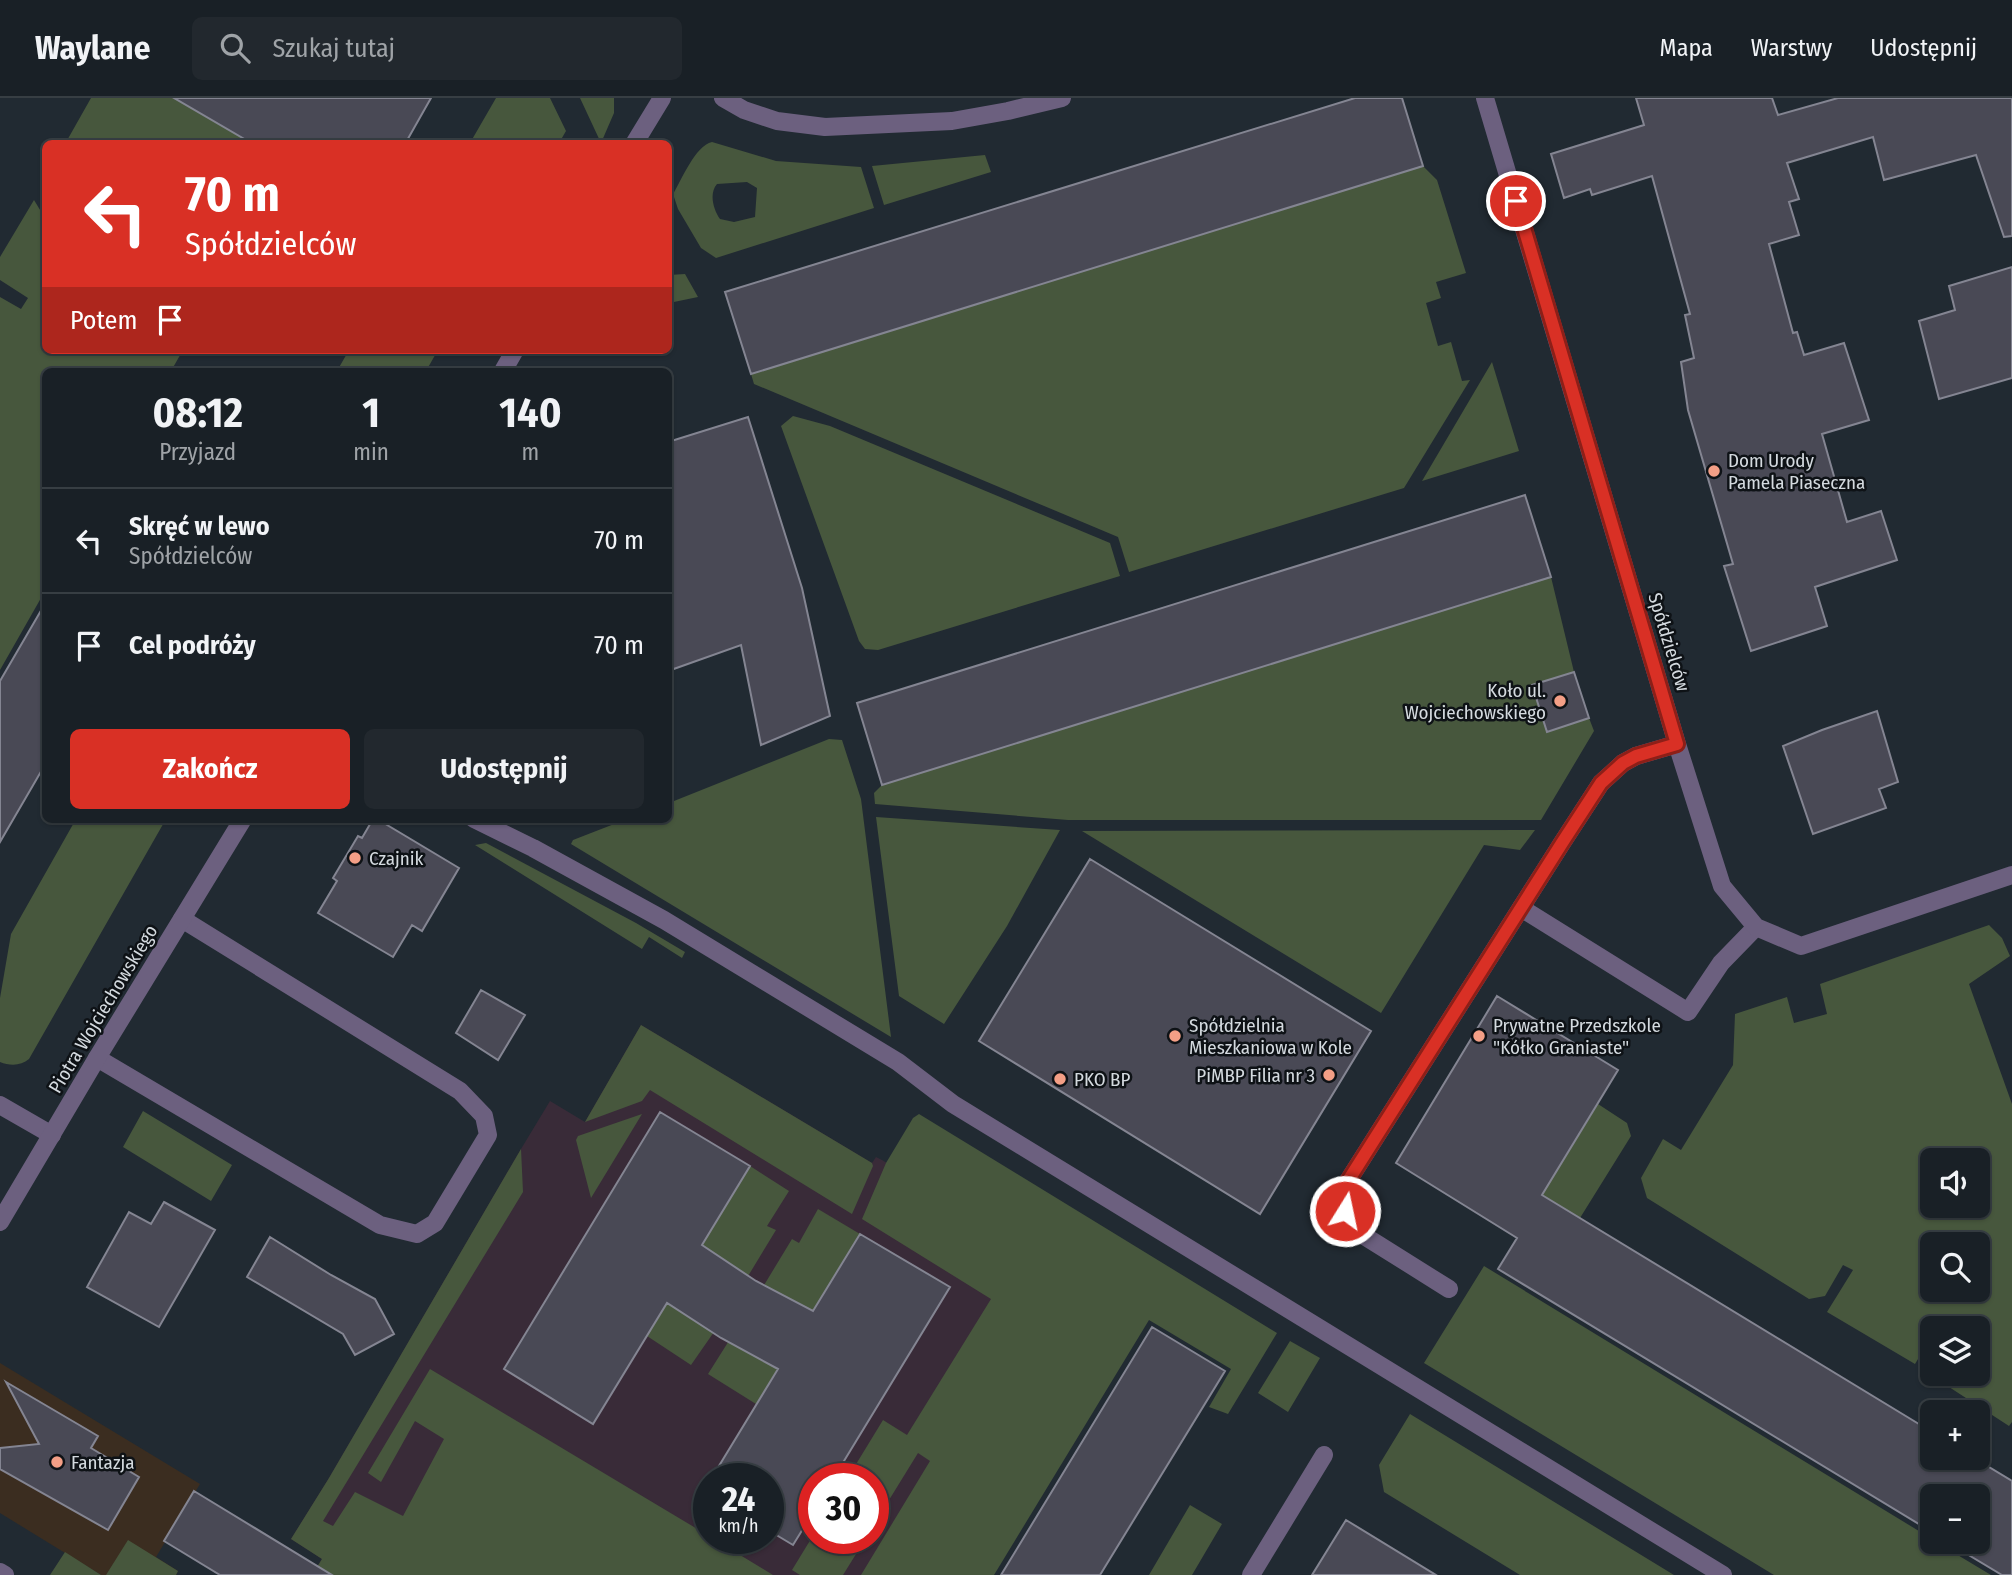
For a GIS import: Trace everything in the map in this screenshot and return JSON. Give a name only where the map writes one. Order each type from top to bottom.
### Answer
[{"type":"street","points":[[636,140],[662,98]]},
{"type":"street","points":[[723,98],[744,110],[777,121],[825,127],[952,121],[1062,98]]},
{"type":"street","name":"Spółdzielców","points":[[1485,98],[1677,744],[1722,886],[1756,927],[1801,946],[2012,875]]},
{"type":"street","points":[[1449,1289],[1358,1232],[1345,1211],[1348,1181],[1601,783],[1623,763],[1636,756],[1677,744]]},
{"type":"street","name":"Piotra Wojciechowskiego","points":[[0,1222],[241,823]]},
{"type":"street","points":[[482,823],[663,920],[898,1062],[953,1104],[1723,1575]]},
{"type":"street","points":[[1521,908],[1688,1013],[1721,963],[1756,927]]},
{"type":"street","points":[[97,1058],[380,1225],[418,1234],[435,1223],[488,1135],[484,1116],[460,1091],[182,919]]},
{"type":"street","points":[[0,1105],[51,1135]]},
{"type":"street","points":[[1251,1575],[1324,1455]]},
{"type":"street","points":[[0,1572],[5,1575]]},
{"type":"shaded area","points":[[641,1025],[872,1163],[876,1157],[882,1160],[1071,1276],[890,1575],[312,1575],[322,1559],[291,1539],[550,1101],[585,1122]]},
{"type":"shaded area","points":[[0,1363],[200,1484],[156,1557],[178,1571],[176,1575],[101,1575],[0,1513]]},
{"type":"green space","points":[[91,98],[174,98],[292,140],[67,140]]},
{"type":"green space","points":[[496,98],[550,98],[566,131],[561,140],[472,140]]},
{"type":"green space","points":[[580,98],[614,98],[614,113],[602,140],[600,140]]},
{"type":"green space","points":[[712,142],[776,161],[861,167],[874,208],[716,258],[701,248],[678,209],[673,194],[695,156]],"holes":[[[747,182],[757,188],[755,217],[734,222],[720,219],[713,201],[717,184]]]},
{"type":"green space","points":[[985,155],[991,172],[884,205],[872,166]]},
{"type":"green space","points":[[1423,166],[1437,180],[1466,273],[1436,282],[1441,298],[1426,303],[1438,346],[1451,342],[1462,381],[1470,380],[1404,488],[1129,572],[1118,537],[754,384],[751,374]]},
{"type":"green space","points":[[34,200],[42,213],[42,354],[181,354],[173,368],[42,368],[42,596],[0,670],[0,297],[21,309],[28,298],[0,280],[0,257]]},
{"type":"green space","points":[[685,274],[698,297],[672,302],[672,275]]},
{"type":"green space","points":[[347,354],[436,354],[428,368],[339,368]]},
{"type":"green space","points":[[1492,362],[1519,451],[1422,481]]},
{"type":"green space","points":[[793,416],[830,426],[1110,543],[1120,576],[878,650],[865,649],[859,641],[781,426]]},
{"type":"green space","points":[[1551,577],[1574,672],[1532,685],[1547,731],[1589,718],[1594,731],[1541,820],[1068,820],[875,804],[874,793],[882,785]]},
{"type":"green space","points":[[829,739],[842,740],[861,799],[891,1037],[571,844],[573,840],[617,823],[672,823],[672,802]]},
{"type":"green space","points":[[876,817],[1060,830],[1007,926],[944,1024],[899,996]]},
{"type":"green space","points":[[74,823],[164,823],[29,1059],[11,1065],[0,1062],[0,998],[11,934]]},
{"type":"green space","points":[[1535,830],[1520,850],[1484,845],[1381,1013],[1082,831]]},
{"type":"green space","points":[[486,843],[636,923],[685,952],[682,958],[649,937],[642,949],[475,845]]},
{"type":"green space","points":[[1989,925],[2002,938],[2010,956],[1969,984],[2012,1104],[2012,1422],[2009,1426],[1990,1414],[1990,1400],[1969,1400],[1948,1386],[1990,1386],[1990,1316],[1920,1316],[1920,1356],[1915,1364],[1827,1312],[1853,1270],[1843,1265],[1825,1296],[1809,1299],[1647,1198],[1641,1178],[1663,1139],[1681,1150],[1733,1065],[1735,1014],[1787,997],[1794,1023],[1827,1014],[1820,984]]},
{"type":"green space","points":[[641,1025],[872,1163],[852,1214],[650,1090],[642,1101],[585,1122]]},
{"type":"green space","points":[[1598,1104],[1627,1123],[1631,1136],[1580,1218],[1542,1195]]},
{"type":"green space","points":[[143,1111],[232,1165],[211,1201],[123,1147]]},
{"type":"green space","points":[[642,1114],[591,1198],[576,1140],[578,1136]]},
{"type":"green space","points":[[919,1114],[1277,1333],[1228,1414],[1209,1407],[1231,1369],[1149,1320],[994,1575],[861,1575],[874,1554],[889,1554],[889,1529],[930,1461],[918,1453],[889,1500],[889,1463],[857,1463],[883,1420],[907,1435],[991,1299],[862,1219],[886,1163],[913,1118]]},
{"type":"green space","points":[[521,1149],[523,1192],[323,1521],[333,1526],[355,1492],[403,1516],[444,1439],[415,1421],[381,1482],[368,1473],[430,1369],[693,1526],[693,1554],[738,1554],[773,1575],[312,1575],[322,1559],[291,1539]]},
{"type":"green space","points":[[750,1166],[789,1191],[767,1226],[776,1230],[739,1291],[692,1262]]},
{"type":"green space","points":[[818,1209],[860,1234],[802,1329],[755,1300],[792,1239],[799,1243]]},
{"type":"green space","points":[[1484,1266],[1920,1532],[1920,1554],[1956,1554],[1991,1575],[1774,1575],[1424,1363]]},
{"type":"green space","points":[[675,1290],[723,1319],[691,1365],[647,1336]]},
{"type":"green space","points":[[737,1328],[785,1357],[756,1404],[708,1374]]},
{"type":"green space","points":[[1290,1341],[1320,1358],[1288,1412],[1258,1393]]},
{"type":"green space","points":[[1410,1414],[1674,1575],[1520,1575],[1384,1492],[1379,1465]]},
{"type":"green space","points":[[1190,1505],[1222,1524],[1192,1575],[1149,1575]]},
{"type":"green space","points":[[128,1540],[178,1571],[176,1575],[106,1575]]},
{"type":"green space","points":[[65,1552],[101,1575],[50,1575]]},
{"type":"green space","points":[[802,1554],[856,1554],[843,1575],[800,1575],[792,1570]]},
{"type":"building","points":[[174,98],[431,98],[407,140],[246,140]]},
{"type":"building","points":[[1355,98],[1402,98],[1423,166],[751,374],[725,292]]},
{"type":"building","points":[[1636,98],[1772,98],[1778,115],[1838,98],[2012,98],[2012,236],[2004,237],[1976,155],[1884,180],[1873,137],[1787,163],[1799,199],[1789,202],[1799,235],[1769,244],[1793,333],[1797,332],[1804,355],[1844,343],[1869,420],[1822,434],[1847,522],[1881,511],[1897,560],[1815,587],[1827,626],[1751,651],[1724,566],[1733,564],[1688,410],[1681,362],[1694,358],[1685,315],[1690,314],[1652,176],[1592,195],[1590,189],[1564,198],[1551,154],[1644,125]]},
{"type":"building","points":[[2012,267],[2012,378],[1939,399],[1919,321],[1955,310],[1949,286]]},
{"type":"building","points":[[748,417],[802,588],[830,716],[761,745],[741,645],[672,670],[672,441]]},
{"type":"building","points":[[1525,495],[1551,577],[882,785],[857,703]]},
{"type":"building","points":[[42,609],[42,770],[0,842],[0,681]]},
{"type":"building","name":"Koło ul. Wojciechowskiego","points":[[1574,672],[1589,718],[1547,732],[1532,685]]},
{"type":"building","points":[[1877,711],[1898,782],[1879,789],[1886,808],[1813,834],[1783,746]]},
{"type":"building","points":[[371,823],[384,823],[459,868],[422,931],[412,925],[393,957],[318,913],[337,881],[333,878],[358,836],[362,838]]},
{"type":"building","name":"Spółdzielnia Mieszkaniowa w Kole","points":[[1090,859],[1371,1031],[1260,1214],[979,1041]]},
{"type":"building","points":[[481,990],[525,1015],[498,1060],[456,1033]]},
{"type":"building","points":[[1497,996],[1618,1070],[1542,1195],[1920,1425],[1920,1470],[1990,1470],[1990,1468],[2012,1481],[2012,1575],[2002,1575],[1967,1554],[1990,1554],[1990,1484],[1920,1484],[1920,1525],[1498,1269],[1517,1238],[1396,1163]]},
{"type":"building","points":[[660,1112],[750,1166],[702,1245],[756,1281],[813,1311],[860,1234],[950,1287],[843,1463],[798,1463],[798,1537],[793,1545],[784,1540],[784,1463],[721,1463],[778,1369],[721,1338],[667,1303],[593,1424],[504,1369]]},
{"type":"building","points":[[164,1202],[215,1230],[159,1327],[87,1287],[129,1212],[151,1224]]},
{"type":"building","points":[[270,1237],[375,1299],[394,1334],[355,1355],[343,1334],[247,1277]]},
{"type":"building","points":[[1152,1327],[1225,1371],[1100,1575],[1001,1575]]},
{"type":"building","name":"Fantazja","points":[[6,1382],[98,1436],[91,1448],[139,1477],[108,1530],[0,1469],[0,1448],[39,1444]]},
{"type":"building","points":[[194,1491],[332,1575],[220,1575],[164,1541]]},
{"type":"building","points":[[1346,1520],[1436,1575],[1312,1575]]},
{"type":"place","name":"Dom Urody Pamela Piaseczna","points":[[1714,471]]},
{"type":"place","name":"Koło ul. Wojciechowskiego","points":[[1560,701]]},
{"type":"place","name":"Czajnik","points":[[355,858]]},
{"type":"place","name":"Spółdzielnia Mieszkaniowa w Kole","points":[[1175,1036]]},
{"type":"place","name":"Prywatne Przedszkole \"Kółko Graniaste\"","points":[[1479,1036]]},
{"type":"place","name":"PiMBP Filia nr 3","points":[[1329,1075]]},
{"type":"place","name":"PKO BP","points":[[1060,1079]]},
{"type":"place","name":"Fantazja","points":[[57,1462]]},
{"type":"route","points":[[1345,1211],[1348,1181],[1601,783],[1623,763],[1636,756],[1677,744],[1516,201]]}]
